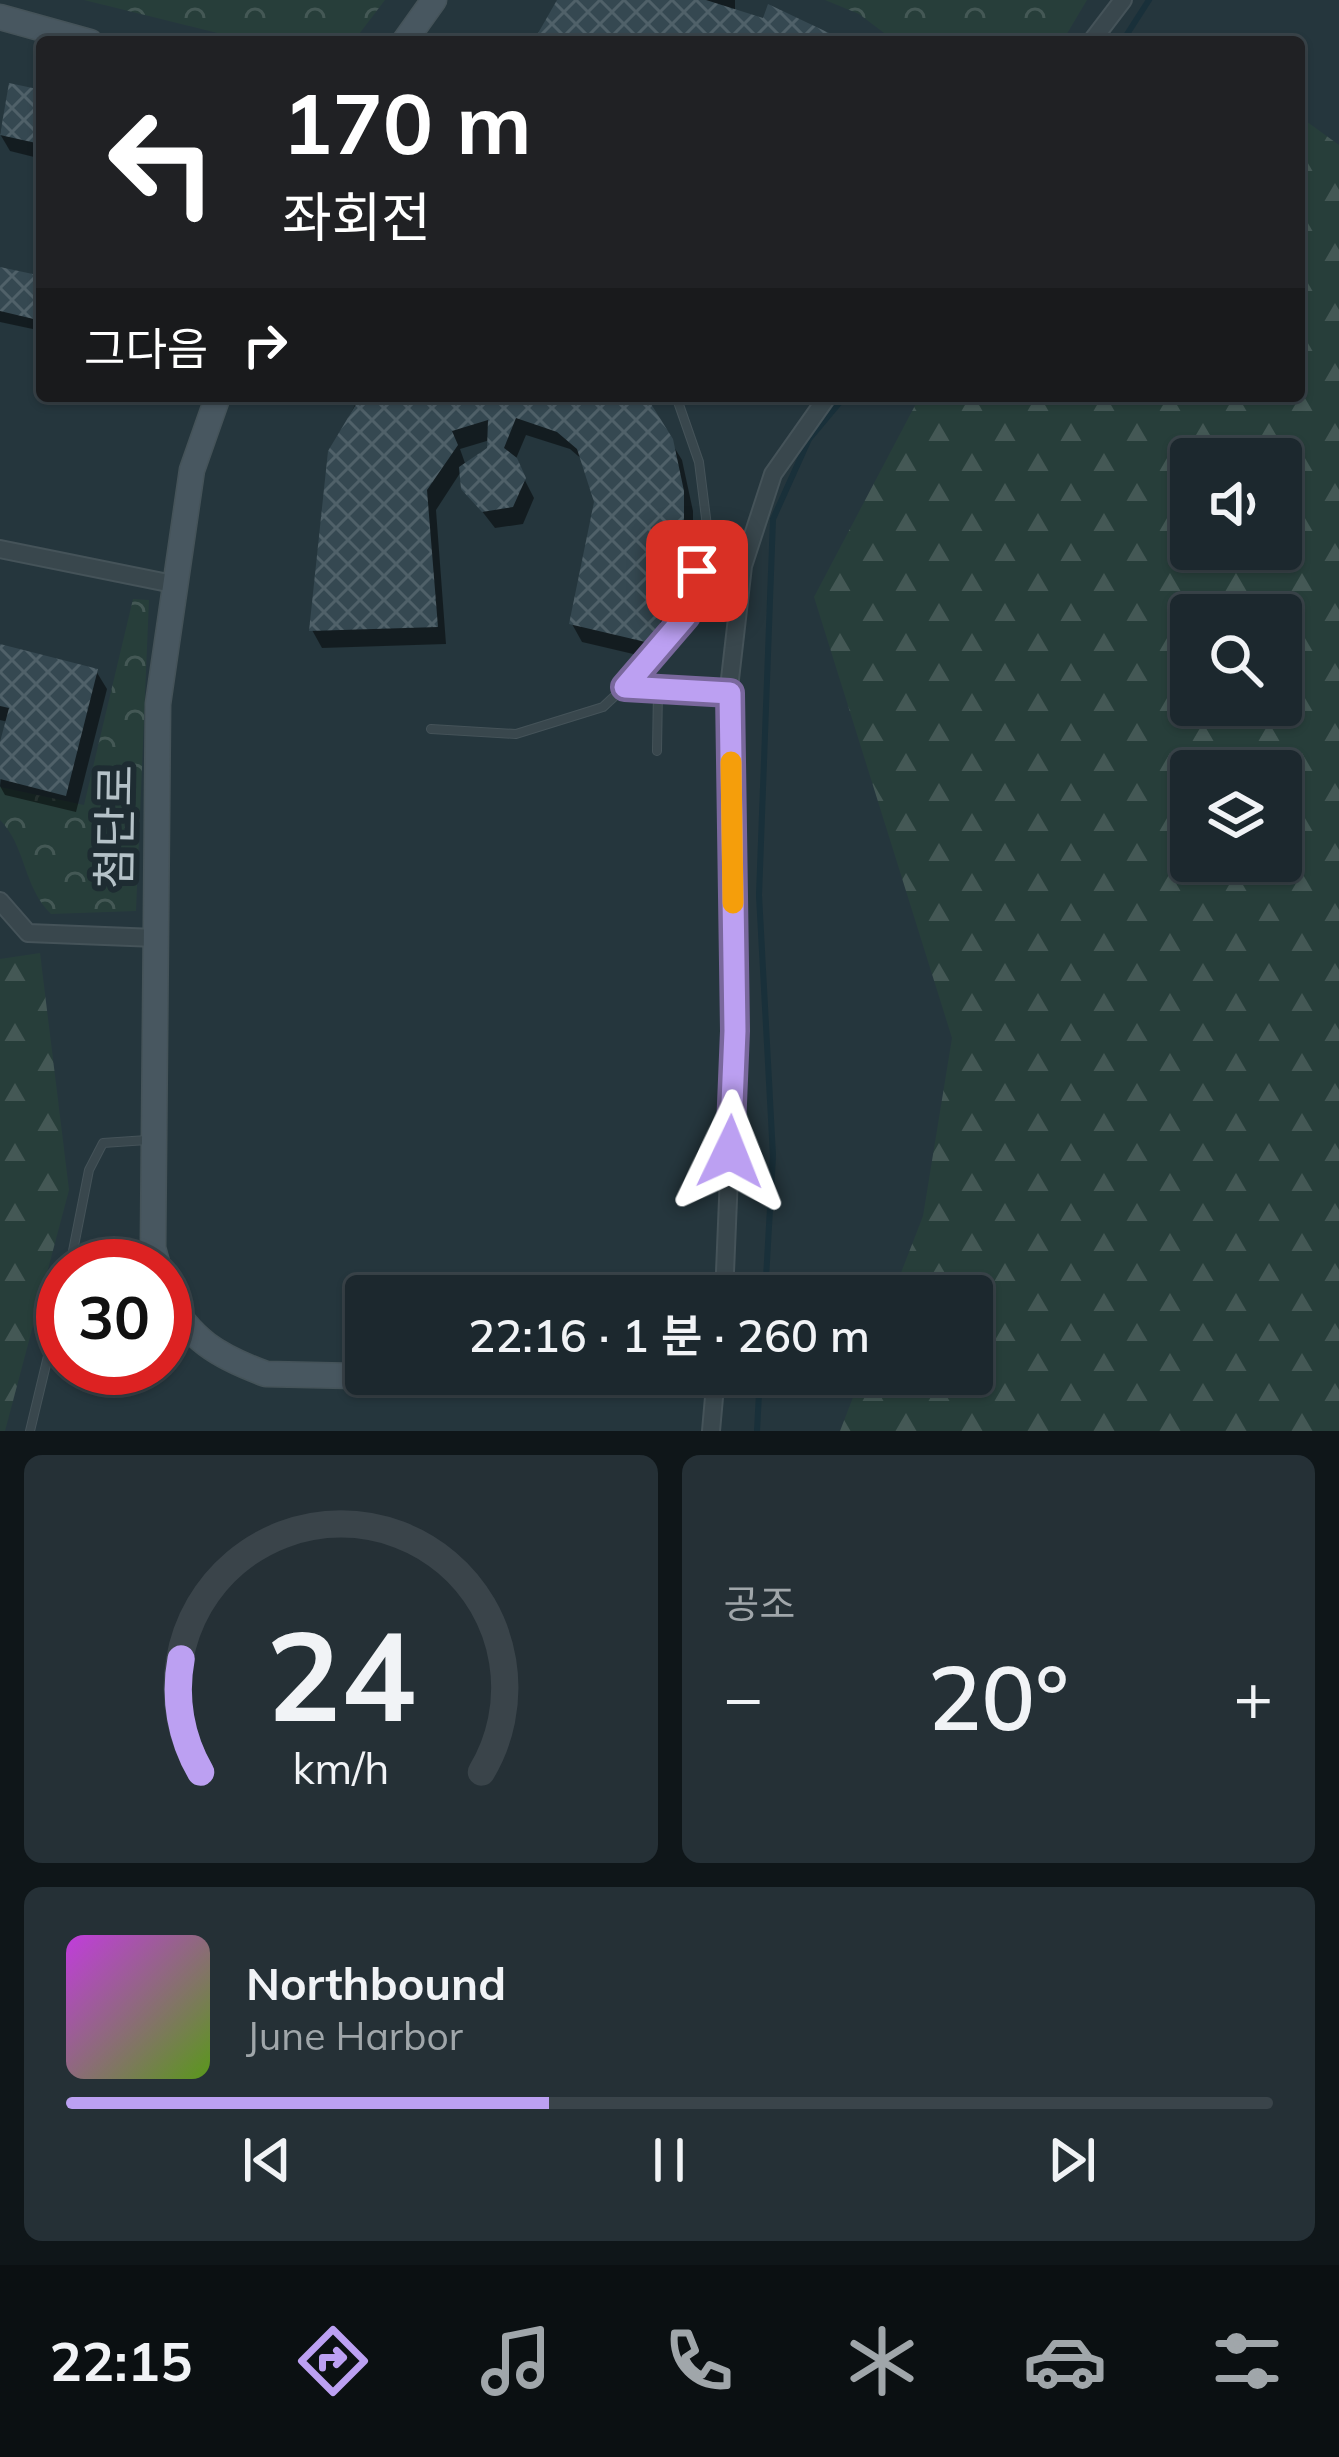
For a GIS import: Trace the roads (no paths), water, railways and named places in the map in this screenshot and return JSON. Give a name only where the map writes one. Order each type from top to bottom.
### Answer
[{"type":"street","points":[[408,36],[434,0]]},
{"type":"street","points":[[1096,36],[1124,0]]},
{"type":"street","points":[[0,17],[68,36]]},
{"type":"street","name":"첨단로","points":[[157,1239],[158,704],[192,470],[216,402]]},
{"type":"street","points":[[725,1275],[735,1031],[730,693],[743,566],[773,473],[824,402]]},
{"type":"street","points":[[0,549],[173,584]]},
{"type":"street","points":[[0,901],[28,933],[156,938]]},
{"type":"street","points":[[192,1336],[218,1356],[266,1374],[345,1375]]},
{"type":"street","points":[[710,1431],[714,1395]]},
{"type":"lane","points":[[431,728],[516,734],[603,707],[686,616],[707,526],[699,461],[678,402]]},
{"type":"lane","points":[[625,687],[730,693]]},
{"type":"lane","points":[[657,751],[658,689]]},
{"type":"lane","points":[[75,1239],[89,1170],[103,1143],[154,1140]]},
{"type":"lane","points":[[30,1431],[39,1395]]},
{"type":"waterway","points":[[1126,36],[1149,0]]},
{"type":"waterway","points":[[766,1275],[773,1156],[759,895],[773,519],[809,439],[840,402]]},
{"type":"waterway","points":[[757,1431],[759,1395]]}]
